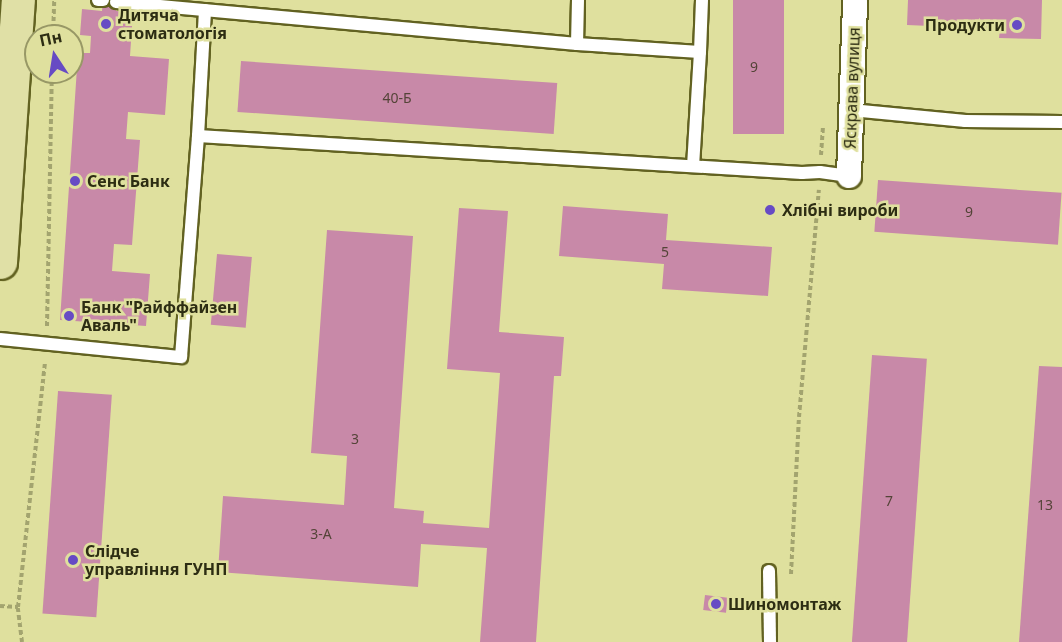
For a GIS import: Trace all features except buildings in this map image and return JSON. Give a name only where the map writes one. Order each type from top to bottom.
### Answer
[{"type":"main road","points":[[0,262],[18,0]]},
{"type":"street","name":"Яскрава вулиця","points":[[849,176],[855,0]]},
{"type":"lane","points":[[577,44],[578,0]]},
{"type":"lane","points":[[693,165],[702,0]]},
{"type":"lane","points":[[116,2],[160,3],[206,10],[577,44],[700,52]]},
{"type":"lane","points":[[0,339],[181,357],[206,10]]},
{"type":"lane","points":[[851,110],[965,121],[1062,122]]},
{"type":"lane","points":[[198,136],[802,173],[820,172],[849,176]]},
{"type":"lane","points":[[769,571],[770,642]]},
{"type":"path","points":[[53,24],[54,0]]},
{"type":"path","points":[[790,583],[799,417],[823,126]]},
{"type":"path","points":[[0,606],[18,607]]},
{"type":"place","name":"Дитяча стоматологія","points":[[106,24]]},
{"type":"place","name":"Продукти","points":[[1017,25]]},
{"type":"place","name":"Сенс Банк","points":[[75,181]]},
{"type":"place","name":"Хлібні вироби","points":[[770,210]]},
{"type":"place","name":"Банк \"Райффайзен Аваль\"","points":[[69,316]]},
{"type":"place","name":"Слідче управління ГУНП","points":[[73,560]]},
{"type":"place","name":"Шиномонтаж","points":[[716,604]]}]
